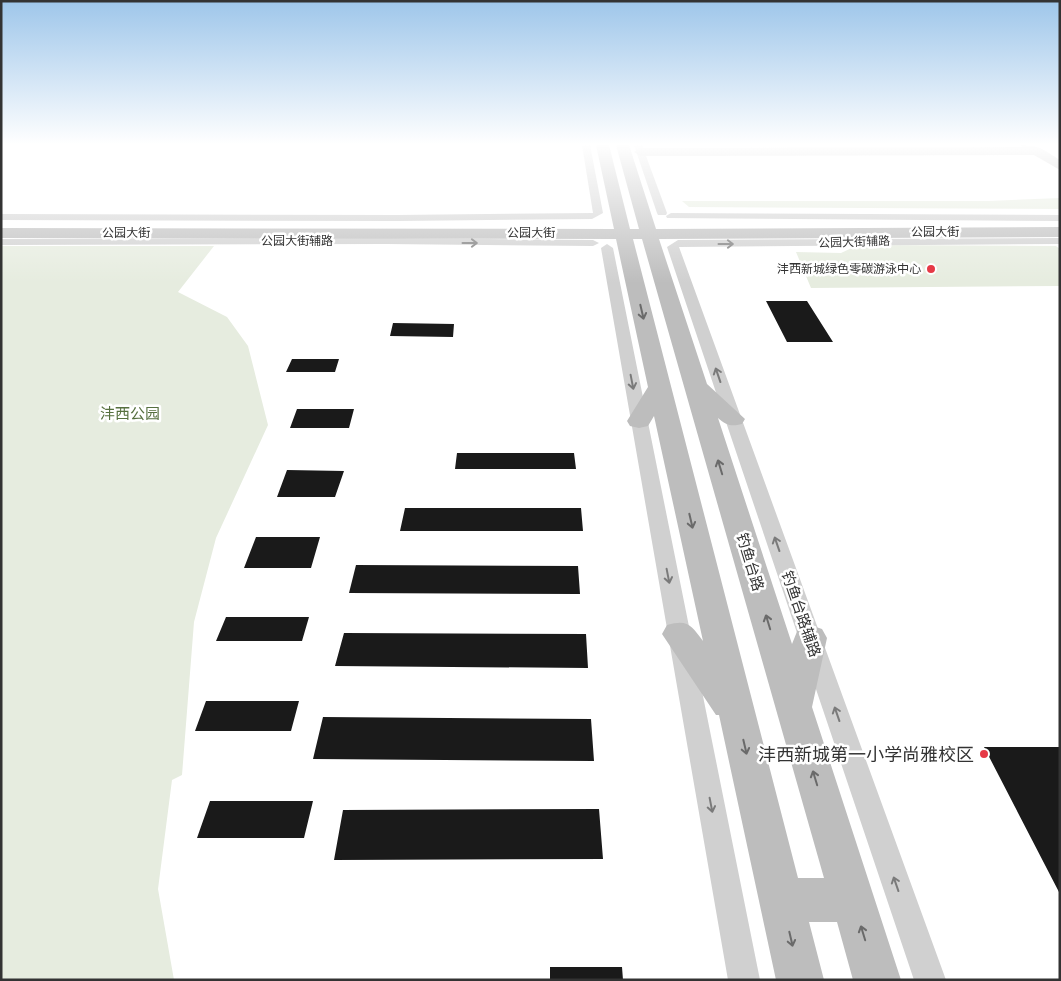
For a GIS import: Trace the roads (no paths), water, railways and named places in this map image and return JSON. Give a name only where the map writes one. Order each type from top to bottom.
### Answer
[{"type":"main road","points":[[558,230],[630,207],[741,191]]},
{"type":"main road","points":[[630,207],[713,230]]},
{"type":"main road","points":[[630,207],[659,387],[800,980]]},
{"type":"main road","points":[[558,230],[630,207],[713,230]]},
{"type":"main road","name":"公园大街","points":[[1,233],[558,230],[630,207],[713,230],[1060,232]]},
{"type":"main road","name":"钓鱼台路","points":[[630,207],[696,388],[877,980]]},
{"type":"main road","points":[[1014,218],[1040,213],[1060,213]]},
{"type":"main road","name":"公园大街","points":[[1,226],[558,230]]},
{"type":"main road","name":"公园大街","points":[[713,230],[1060,226]]},
{"type":"main road","points":[[639,421],[659,387]]},
{"type":"main road","points":[[696,388],[733,419]]},
{"type":"main road","points":[[679,634],[738,716]]},
{"type":"main road","points":[[794,708],[810,638]]},
{"type":"main road","points":[[781,900],[852,900]]},
{"type":"street","name":"公园大街辅路","points":[[1,217],[398,218],[630,207],[1060,218]]},
{"type":"street","name":"公园大街辅路","points":[[1,242],[387,241],[458,243],[630,207],[1060,241]]},
{"type":"street","name":"钓鱼台路辅路","points":[[630,207],[733,419],[930,980]]},
{"type":"street","points":[[630,207],[639,421],[744,980]]},
{"type":"place","name":"沣西新城绿色零碳游泳中心","points":[[931,269]]},
{"type":"place","name":"沣西新城第一小学尚雅校区","points":[[984,754]]},
{"type":"park label","name":"沣西公园","points":[[130,414]]}]
